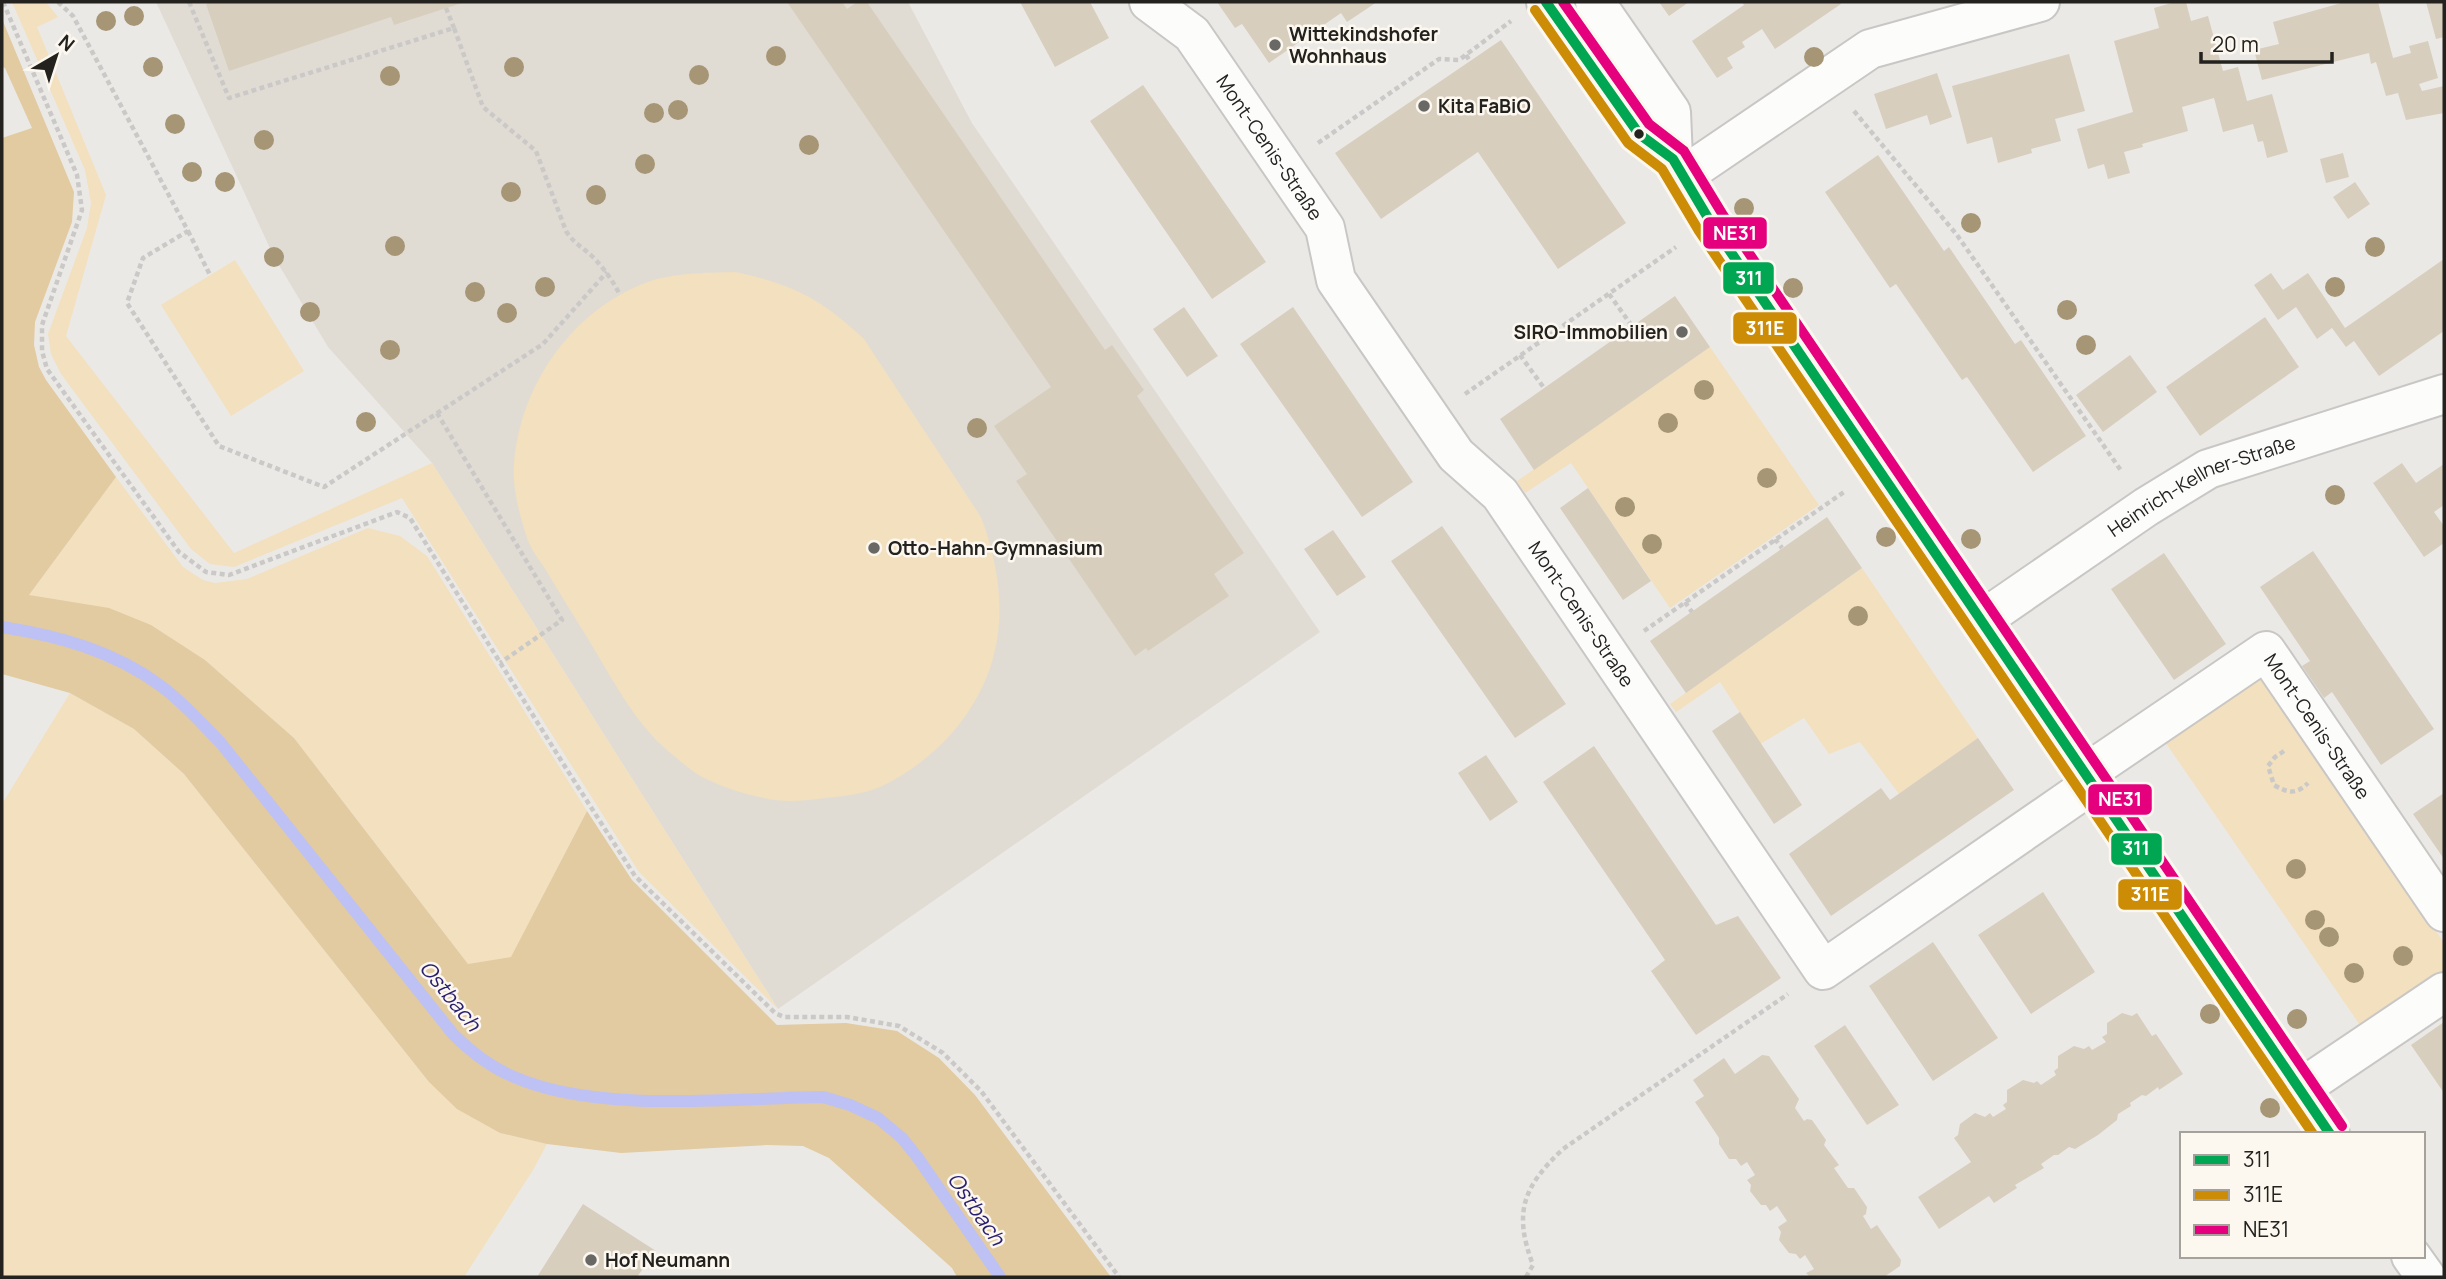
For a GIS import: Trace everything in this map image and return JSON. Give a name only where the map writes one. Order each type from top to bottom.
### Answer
[{"type":"street","name":"Mont-Cenis-Straße","points":[[1149,2],[1192,34],[1325,228],[1336,280],[1455,455],[1500,495],[1823,970],[2266,651],[2444,912]]},
{"type":"street","points":[[1546,2],[1639,134],[1678,168],[1711,223],[2329,1132]]},
{"type":"street","points":[[1595,2],[1671,112],[1678,168]]},
{"type":"street","points":[[1678,168],[1870,49],[2040,2]]},
{"type":"street","name":"Heinrich-Kellner-Straße","points":[[1982,620],[2146,507],[2208,470],[2444,394]]},
{"type":"street","points":[[2300,1089],[2444,992]]},
{"type":"street","points":[[2413,1258],[2426,1277]]},
{"type":"path","points":[[3,2],[77,175],[82,211],[41,325],[42,351],[47,369],[179,552],[206,572],[229,575],[397,512],[410,518],[635,876],[775,1013],[784,1017],[846,1017],[899,1026],[943,1053],[981,1091],[1119,1277]]},
{"type":"path","points":[[58,2],[73,16],[210,275]]},
{"type":"path","points":[[189,2],[229,99],[454,28]]},
{"type":"path","points":[[446,8],[483,107],[536,151],[566,231],[574,243],[591,255],[607,272],[620,295]]},
{"type":"path","points":[[1283,168],[1439,58],[1459,60],[1497,32]]},
{"type":"path","points":[[1466,55],[1470,61]]},
{"type":"path","points":[[1828,77],[1956,235],[2096,434]]},
{"type":"path","points":[[1430,418],[1711,223]]},
{"type":"path","points":[[188,231],[143,258],[127,303],[219,446],[324,487],[543,344],[607,272]]},
{"type":"path","points":[[1609,294],[1632,326]]},
{"type":"path","points":[[1520,355],[1544,388]]},
{"type":"path","points":[[437,413],[562,620],[500,663]]},
{"type":"path","points":[[1609,656],[1878,468]]},
{"type":"path","points":[[1775,539],[1782,548]]},
{"type":"path","points":[[1685,602],[1692,612]]},
{"type":"path","points":[[2296,751],[2286,751],[2275,757],[2268,766],[2274,785],[2287,793],[2299,792],[2311,777]]},
{"type":"path","points":[[1526,1277],[1533,1265],[1524,1242],[1522,1213],[1527,1192],[1543,1168],[1563,1149],[1823,970]]},
{"type":"shaded area","points":[[12,2],[46,2],[58,17],[37,27],[106,195],[66,336],[234,553],[432,463],[778,1009],[639,872],[402,498],[234,567],[210,564],[191,549],[61,374],[51,354],[48,334],[87,228],[91,203],[85,170]]},
{"type":"shaded area","name":"Otto-Hahn-Gymnasium","points":[[156,2],[908,2],[972,123],[1320,632],[778,1009],[432,463],[328,347],[274,257]]},
{"type":"shaded area","points":[[2,19],[74,192],[72,222],[35,322],[34,345],[39,367],[116,477],[29,595],[109,608],[151,625],[205,660],[294,738],[468,964],[511,957],[587,811],[632,880],[777,1025],[846,1023],[897,1031],[939,1058],[975,1095],[1111,1277],[957,1277],[952,1268],[829,1158],[803,1146],[767,1145],[621,1153],[547,1144],[500,1133],[457,1109],[429,1082],[184,774],[134,729],[70,693],[2,674],[2,138],[32,128],[5,68],[2,67]]},
{"type":"shaded area","points":[[235,260],[304,371],[231,416],[161,305]]},
{"type":"shaded area","points":[[736,272],[774,282],[805,295],[834,313],[864,339],[981,517],[990,546],[997,575],[998,630],[984,683],[971,708],[936,749],[900,777],[867,791],[799,801],[768,799],[718,784],[697,774],[669,752],[644,726],[622,696],[531,547],[519,509],[514,464],[518,435],[526,408],[538,381],[571,335],[591,315],[614,298],[640,285],[675,275]]},
{"type":"shaded area","points":[[1710,347],[1819,505],[1670,608],[1571,463],[1525,493],[1517,481]]},
{"type":"shaded area","points":[[116,477],[183,567],[203,580],[215,583],[247,579],[368,528],[400,536],[427,556],[587,811],[511,958],[468,964],[294,738],[205,660],[151,625],[29,595]]},
{"type":"shaded area","points":[[1862,568],[1978,738],[1899,794],[1860,742],[1829,754],[1804,718],[1760,744],[1720,682],[1676,712],[1670,704]]},
{"type":"shaded area","points":[[2257,677],[2266,683],[2444,943],[2444,973],[2362,1028],[2161,736]]},
{"type":"shaded area","points":[[70,693],[134,729],[184,774],[429,1082],[458,1109],[500,1133],[547,1144],[464,1277],[2,1277],[2,804]]},
{"type":"building","points":[[465,2],[394,25],[391,17],[229,71],[206,4]]},
{"type":"building","points":[[787,2],[842,2],[847,9],[857,2],[867,2],[1105,350],[1112,345],[1144,390],[1137,396],[1244,553],[1214,574],[1229,596],[1148,651],[1146,648],[1135,656],[1016,481],[1027,474],[994,426],[1051,387]]},
{"type":"building","points":[[1020,2],[1090,2],[1109,38],[1055,67]]},
{"type":"building","name":"Wittekindshofer Wohnhaus","points":[[1217,2],[1377,2],[1347,22],[1341,13],[1269,63],[1242,24],[1235,28]]},
{"type":"building","points":[[1659,2],[1689,2],[1669,16]]},
{"type":"building","points":[[1742,2],[1841,4],[1775,49],[1762,29],[1742,42],[1745,47],[1727,58],[1733,68],[1717,78],[1692,41],[1744,5]]},
{"type":"building","points":[[2186,2],[2191,21],[2208,16],[2223,71],[2238,67],[2247,101],[2272,94],[2288,152],[2267,158],[2263,141],[2258,142],[2253,124],[2223,132],[2214,98],[2182,107],[2188,131],[2124,152],[2130,173],[2108,179],[2104,164],[2088,169],[2077,129],[2133,112],[2114,41],[2159,28],[2154,8]]},
{"type":"building","points":[[2345,2],[2378,2],[2393,58],[2411,53],[2409,46],[2428,41],[2438,78],[2419,84],[2422,91],[2444,86],[2444,113],[2406,120],[2398,93],[2386,96],[2376,62],[2371,64],[2369,53],[2262,80],[2254,50],[2279,44],[2273,22]]},
{"type":"building","points":[[2426,2],[2444,2],[2444,37],[2436,39]]},
{"type":"building","points":[[1501,40],[1626,223],[1558,269],[1478,152],[1381,219],[1335,153]]},
{"type":"building","points":[[2069,54],[2085,111],[2055,119],[2061,141],[2031,149],[2032,153],[1998,163],[1992,137],[1967,144],[1952,86]]},
{"type":"building","points":[[1937,73],[1952,117],[1930,125],[1927,115],[1886,129],[1874,94]]},
{"type":"building","points":[[1143,85],[1266,262],[1212,299],[1090,121]]},
{"type":"building","points":[[2343,153],[2349,177],[2326,183],[2320,159]]},
{"type":"building","points":[[1878,155],[1944,251],[1949,247],[2015,344],[2021,340],[2086,436],[2033,472],[1967,377],[1962,380],[1896,284],[1890,288],[1825,192]]},
{"type":"building","points":[[2355,182],[2370,204],[2348,219],[2333,197]]},
{"type":"building","points":[[2444,259],[2444,331],[2379,376],[2354,341],[2346,347],[2332,328],[2317,339],[2296,307],[2278,320],[2254,285],[2271,273],[2283,290],[2308,273],[2345,328]]},
{"type":"building","points":[[1675,296],[1710,347],[1534,470],[1500,419]]},
{"type":"building","points":[[1184,307],[1218,356],[1187,377],[1153,329]]},
{"type":"building","points":[[1293,307],[1413,482],[1362,517],[1240,344]]},
{"type":"building","points":[[2265,317],[2299,367],[2200,436],[2166,387]]},
{"type":"building","points":[[2130,355],[2157,392],[2103,432],[2076,395]]},
{"type":"building","points":[[2402,463],[2416,483],[2444,464],[2444,505],[2434,512],[2444,526],[2444,543],[2424,557],[2373,483]]},
{"type":"building","points":[[1588,488],[1651,581],[1623,600],[1560,508]]},
{"type":"building","points":[[1827,517],[1862,568],[1686,693],[1650,641]]},
{"type":"building","points":[[1442,526],[1566,704],[1515,738],[1391,561]]},
{"type":"building","points":[[1333,530],[1366,577],[1337,596],[1304,549]]},
{"type":"building","points":[[2313,551],[2434,729],[2381,765],[2332,692],[2324,698],[2302,666],[2310,661],[2260,587]]},
{"type":"building","points":[[2164,553],[2226,644],[2174,680],[2111,589]]},
{"type":"building","points":[[1740,712],[1802,805],[1774,824],[1712,731]]},
{"type":"building","points":[[1978,738],[2014,790],[1831,916],[1789,854],[1881,788],[1890,800]]},
{"type":"building","points":[[1594,746],[1716,925],[1738,916],[1781,978],[1696,1035],[1651,971],[1665,960],[1543,782]]},
{"type":"building","points":[[1486,755],[1518,802],[1490,821],[1458,773]]},
{"type":"building","points":[[2444,793],[2444,859],[2413,814]]},
{"type":"building","points":[[2043,892],[2095,972],[2031,1014],[1978,935]]},
{"type":"building","points":[[1933,942],[1998,1038],[1933,1081],[1869,986]]},
{"type":"building","points":[[2122,1013],[2132,1016],[2137,1013],[2152,1036],[2156,1034],[2183,1074],[2159,1090],[2158,1087],[2130,1103],[2131,1106],[2118,1114],[2117,1120],[2098,1135],[2075,1149],[2069,1147],[2054,1155],[2041,1164],[2044,1168],[2015,1185],[2017,1188],[1994,1203],[1989,1196],[1939,1229],[1918,1197],[1971,1162],[1954,1138],[1958,1135],[1960,1124],[1975,1113],[1985,1117],[1990,1113],[1993,1117],[2006,1109],[2003,1105],[2007,1102],[2007,1090],[2023,1080],[2034,1083],[2037,1081],[2041,1085],[2056,1075],[2054,1071],[2058,1068],[2058,1056],[2074,1046],[2084,1049],[2089,1046],[2092,1050],[2106,1042],[2102,1037],[2107,1034],[2107,1023]]},
{"type":"building","points":[[2444,1022],[2444,1093],[2411,1045]]},
{"type":"building","points":[[1845,1025],[1899,1105],[1867,1125],[1814,1046]]},
{"type":"building","points":[[1762,1055],[1769,1056],[1799,1099],[1795,1108],[1804,1121],[1812,1120],[1826,1140],[1824,1145],[1839,1165],[1834,1168],[1848,1188],[1854,1188],[1867,1207],[1863,1216],[1871,1229],[1877,1225],[1901,1260],[1900,1266],[1884,1277],[1810,1277],[1806,1273],[1814,1269],[1805,1255],[1800,1259],[1796,1254],[1789,1253],[1779,1240],[1781,1232],[1778,1227],[1787,1221],[1777,1206],[1770,1211],[1766,1205],[1761,1205],[1750,1191],[1751,1185],[1747,1180],[1755,1175],[1747,1162],[1741,1166],[1736,1159],[1729,1159],[1719,1144],[1719,1138],[1695,1102],[1704,1096],[1693,1080],[1724,1058],[1735,1074]]},
{"type":"building","points":[[583,1204],[656,1251],[637,1277],[537,1277]]},
{"type":"waterway","name":"Ostbach","points":[[2,627],[65,640],[105,654],[143,674],[177,699],[220,742],[453,1034],[489,1064],[514,1077],[548,1089],[585,1096],[666,1101],[823,1097],[850,1105],[878,1118],[902,1138],[1000,1277]]},
{"type":"transit line","name":"311","points":[[1546,2],[1639,134],[1673,159],[1711,223],[2329,1132]]},
{"type":"transit line","name":"NE31","points":[[1563,2],[1649,124],[1684,151],[1723,215],[2342,1126]]},
{"type":"transit line","name":"311E","points":[[1535,10],[1628,143],[1662,169],[1699,231],[2312,1132]]},
{"type":"place","name":"Wittekindshofer Wohnhaus","points":[[1275,45]]},
{"type":"place","name":"Kita FaBiO","points":[[1424,106]]},
{"type":"place","name":"SIRO-Immobilien","points":[[1682,332]]},
{"type":"place","name":"Otto-Hahn-Gymnasium","points":[[874,548]]},
{"type":"place","name":"Hof Neumann","points":[[591,1260]]}]
